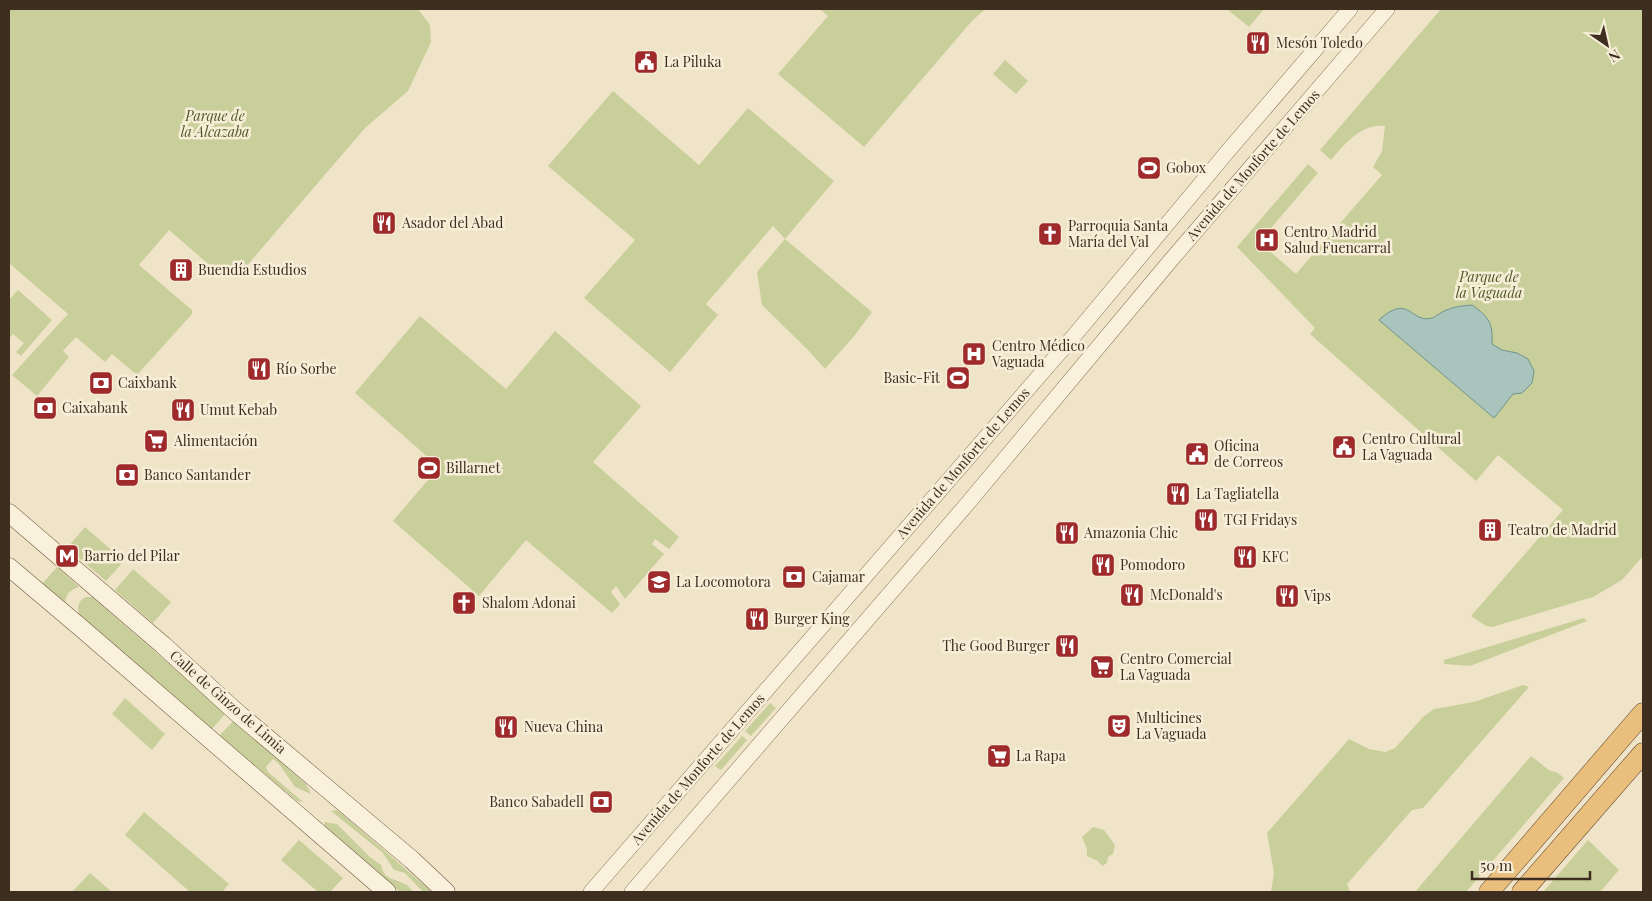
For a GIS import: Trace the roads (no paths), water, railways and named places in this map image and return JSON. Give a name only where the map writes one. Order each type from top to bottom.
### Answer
[{"type":"highway","points":[[1489,892],[1643,712]]},
{"type":"highway","points":[[1522,892],[1643,753]]},
{"type":"main road","name":"Calle de Ginzo de Limia","points":[[9,513],[163,645],[235,711],[412,860],[446,892]]},
{"type":"main road","points":[[9,568],[387,892]]},
{"type":"street","name":"Avenida de Monforte de Lemos","points":[[591,892],[1073,336],[1350,9]]},
{"type":"street","name":"Avenida de Monforte de Lemos","points":[[632,892],[968,503],[1171,260],[1387,9]]},
{"type":"water","points":[[1472,305],[1489,321],[1492,331],[1492,344],[1502,350],[1517,353],[1528,359],[1534,371],[1532,383],[1522,393],[1513,394],[1494,418],[1379,320],[1389,312],[1397,309],[1404,309],[1425,319],[1432,318],[1453,308]]},
{"type":"place","name":"Mesón Toledo","points":[[1258,43]]},
{"type":"place","name":"La Piluka","points":[[646,62]]},
{"type":"place","name":"Gobox","points":[[1149,168]]},
{"type":"place","name":"Asador del Abad","points":[[384,223]]},
{"type":"place","name":"Parroquia Santa María del Val","points":[[1050,234]]},
{"type":"place","name":"Centro Madrid Salud Fuencarral","points":[[1267,240]]},
{"type":"place","name":"Buendía Estudios","points":[[181,270]]},
{"type":"place","name":"Centro Médico Vaguada","points":[[974,354]]},
{"type":"place","name":"Río Sorbe","points":[[259,369]]},
{"type":"place","name":"Basic-Fit","points":[[958,378]]},
{"type":"place","name":"Caixbank","points":[[101,383]]},
{"type":"place","name":"Caixabank","points":[[45,408]]},
{"type":"place","name":"Umut Kebab","points":[[183,410]]},
{"type":"place","name":"Alimentación","points":[[156,441]]},
{"type":"place","name":"Centro Cultural La Vaguada","points":[[1344,447]]},
{"type":"place","name":"Oficina de Correos","points":[[1197,454]]},
{"type":"place","name":"Billarnet","points":[[429,468]]},
{"type":"place","name":"Banco Santander","points":[[127,475]]},
{"type":"place","name":"La Tagliatella","points":[[1178,494]]},
{"type":"place","name":"TGI Fridays","points":[[1206,520]]},
{"type":"place","name":"Teatro de Madrid","points":[[1490,530]]},
{"type":"place","name":"Amazonia Chic","points":[[1067,533]]},
{"type":"place","name":"Barrio del Pilar","points":[[67,556]]},
{"type":"place","name":"KFC","points":[[1245,557]]},
{"type":"place","name":"Pomodoro","points":[[1103,565]]},
{"type":"place","name":"Cajamar","points":[[794,577]]},
{"type":"place","name":"La Locomotora","points":[[659,582]]},
{"type":"place","name":"McDonald's","points":[[1132,595]]},
{"type":"place","name":"Vips","points":[[1287,596]]},
{"type":"place","name":"Shalom Adonai","points":[[464,603]]},
{"type":"place","name":"Burger King","points":[[757,619]]},
{"type":"place","name":"The Good Burger","points":[[1067,646]]},
{"type":"place","name":"Centro Comercial La Vaguada","points":[[1102,667]]},
{"type":"place","name":"Multicines La Vaguada","points":[[1119,726]]},
{"type":"place","name":"Nueva China","points":[[506,727]]},
{"type":"place","name":"La Rapa","points":[[999,756]]},
{"type":"place","name":"Banco Sabadell","points":[[601,802]]},
{"type":"park label","name":"Parque de la Alcazaba","points":[[215,124]]},
{"type":"park label","name":"Parque de la Vaguada","points":[[1489,286]]}]
